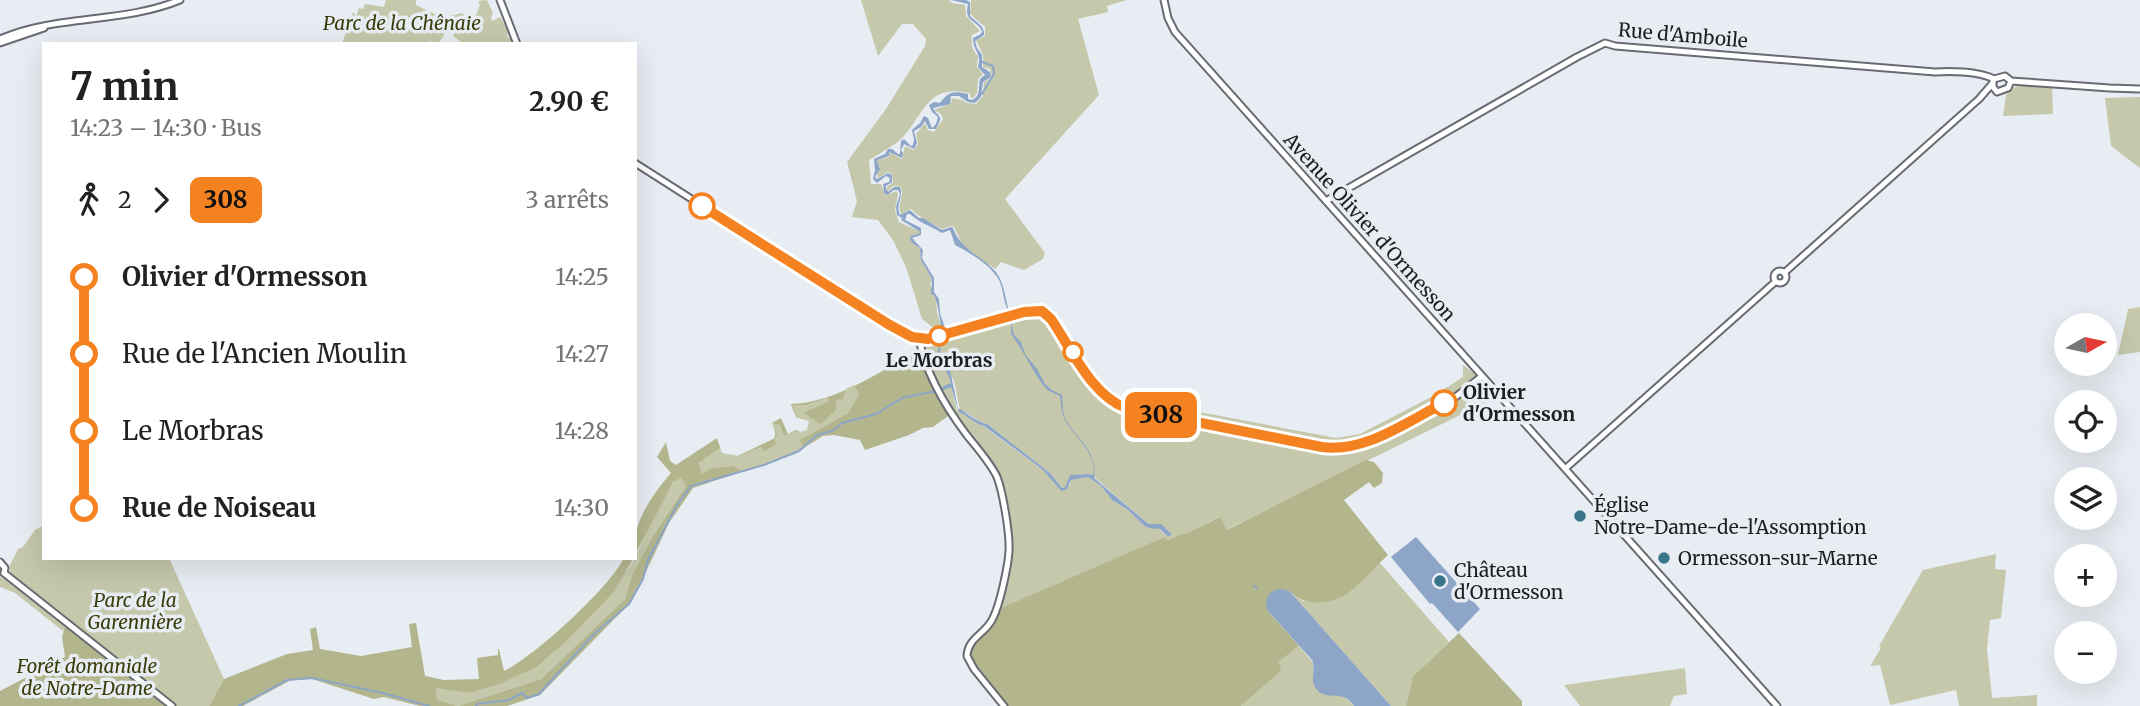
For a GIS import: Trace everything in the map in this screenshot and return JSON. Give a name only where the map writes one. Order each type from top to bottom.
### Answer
[{"type":"street","points":[[0,41],[47,24],[144,11],[180,0]]},
{"type":"street","points":[[500,0],[516,42]]},
{"type":"street","name":"Avenue Olivier d'Ormesson","points":[[1164,0],[1175,32],[1777,706]]},
{"type":"street","name":"Rue d'Amboile","points":[[1326,201],[1605,43],[1706,54],[1959,72],[1987,76],[1993,82],[2005,76],[2011,81],[2140,89]]},
{"type":"street","points":[[1979,99],[2008,88],[2011,81]]},
{"type":"street","points":[[1566,468],[1775,282],[1775,273],[1784,273],[1979,99],[1993,82],[1997,92]]},
{"type":"street","points":[[637,164],[888,324],[919,339],[1035,310],[1046,314],[1094,385],[1113,402],[1126,408],[1322,447],[1342,448],[1370,440],[1453,399],[1482,376]]},
{"type":"street","points":[[919,339],[928,368],[945,405],[995,474],[1000,489],[1009,541],[1007,565],[995,616],[972,640],[967,656],[974,669],[1004,706]]},
{"type":"street","points":[[1467,389],[1473,380],[1475,368]]},
{"type":"street","points":[[1467,389],[1489,384]]},
{"type":"street","points":[[0,562],[4,566],[2,574],[173,706]]},
{"type":"green space","name":"Parc de la Chênaie","points":[[386,0],[416,0],[416,5],[432,13],[449,16],[461,13],[471,19],[480,5],[478,1],[487,0],[493,13],[492,21],[500,17],[510,33],[507,34],[508,38],[511,37],[512,42],[460,42],[453,36],[457,29],[451,24],[439,42],[343,42],[353,12],[356,16],[359,8],[363,9],[365,4],[384,7]]},
{"type":"green space","points":[[861,0],[949,0],[965,5],[966,16],[980,31],[972,35],[972,41],[978,56],[977,67],[983,74],[978,79],[977,93],[972,99],[969,93],[955,91],[935,97],[902,138],[869,160],[871,184],[881,184],[885,195],[897,191],[895,210],[899,222],[920,233],[911,236],[912,243],[920,248],[921,260],[932,279],[930,285],[943,332],[940,333],[922,319],[906,267],[893,240],[878,220],[852,217],[857,201],[847,162],[886,109],[925,46],[926,39],[913,24],[902,24],[878,56]]},
{"type":"green space","points":[[971,0],[1127,0],[1107,6],[1108,12],[1078,19],[1099,95],[1005,199],[1045,253],[1043,259],[1024,270],[1001,262],[995,269],[963,246],[954,227],[942,229],[911,209],[901,214],[901,187],[893,186],[886,190],[893,182],[892,174],[888,172],[878,178],[877,174],[880,168],[877,160],[889,157],[889,152],[902,159],[905,146],[914,150],[918,144],[916,134],[925,123],[928,130],[934,132],[943,119],[941,114],[934,110],[951,103],[952,98],[976,104],[983,96],[984,82],[992,78],[990,69],[983,67],[983,55],[976,40],[985,36],[985,27],[970,14]]},
{"type":"green space","points":[[2021,85],[2052,87],[2053,114],[2003,116],[2006,95]]},
{"type":"green space","points":[[2140,97],[2140,168],[2111,146],[2105,98]]},
{"type":"green space","points":[[2140,307],[2140,352],[2118,355],[2128,309]]},
{"type":"green space","points":[[1028,311],[1046,314],[1091,381],[1095,379],[1120,397],[1336,438],[1360,434],[1435,395],[1463,377],[1463,365],[1489,384],[1499,396],[1226,530],[1219,517],[1185,535],[1184,533],[1168,540],[1164,537],[996,610],[1007,565],[1009,541],[995,474],[951,414],[928,368],[919,339]],"holes":[[[946,339],[939,352],[954,381],[960,410],[987,424],[1050,473],[1062,488],[1070,475],[1093,476],[1146,522],[1164,527],[1172,534],[1168,537],[1158,528],[1144,526],[1088,477],[1071,480],[1070,485],[1061,491],[1043,470],[957,410],[951,386],[940,388],[951,384],[949,374],[937,355],[941,343]]]},
{"type":"green space","points":[[922,349],[951,414],[933,427],[923,428],[865,450],[860,440],[834,435],[823,436],[804,448],[800,440],[848,413],[859,394],[854,386]]},
{"type":"green space","points":[[854,385],[859,394],[848,413],[801,440],[804,448],[798,452],[743,472],[701,475],[697,463],[720,448],[722,453],[738,457],[761,447],[764,452],[774,438],[774,422],[780,425],[784,436],[796,430],[800,433],[807,430],[809,421],[796,417],[791,405],[807,405],[827,398],[829,401],[804,413],[821,423],[839,397]]},
{"type":"green space","points":[[846,390],[843,399],[836,400],[836,410],[821,424],[803,413],[829,401],[827,398],[807,405],[792,405],[796,416],[809,421],[796,417],[791,404],[825,398]]},
{"type":"green space","points":[[781,418],[788,434],[796,430],[800,432],[807,429],[799,433],[796,431],[784,436],[780,425],[772,423]]},
{"type":"green space","points":[[776,432],[776,444],[764,452],[761,447],[738,457],[722,453],[738,456],[775,438]]},
{"type":"green space","points":[[717,438],[722,453],[720,448],[698,463],[702,474],[710,469],[733,466],[742,472],[693,488],[669,523],[632,601],[540,695],[507,706],[458,706],[541,679],[625,599],[632,575],[653,536],[686,486],[681,478],[673,482],[637,551],[638,524],[655,493],[671,473],[657,457],[666,442],[670,461],[676,465]]},
{"type":"green space","points":[[1366,460],[1374,462],[1383,473],[1382,483],[1374,488],[1369,482],[1344,500],[1388,555],[1342,597],[1314,602],[1301,599],[1289,591],[1267,610],[1299,646],[1278,662],[1280,672],[1241,706],[1004,706],[974,669],[967,651],[996,610],[1164,537],[1168,540],[1186,534],[1220,517],[1227,530]]},
{"type":"green space","points":[[681,477],[686,486],[653,536],[632,575],[625,599],[541,679],[458,706],[437,701],[436,687],[469,693],[498,685],[537,667],[562,645],[634,560],[637,560],[637,554],[655,514],[673,482]]},
{"type":"green space","name":"Parc de la Garennière","points":[[42,526],[42,560],[170,560],[224,679],[209,706],[172,706],[66,622],[67,619],[10,572],[10,565],[18,549],[23,547],[35,530]]},
{"type":"green space","points":[[1996,554],[1995,569],[2006,570],[2001,618],[1990,620],[1987,649],[1992,698],[2037,695],[2037,706],[1959,706],[1956,690],[1890,705],[1880,665],[1870,666],[1923,570]]},
{"type":"green space","points":[[623,560],[633,560],[612,594],[537,667],[498,685],[469,693],[436,688],[437,700],[458,706],[420,706],[384,697],[374,699],[312,679],[291,680],[243,706],[209,706],[224,679],[287,654],[313,650],[310,629],[316,627],[320,649],[361,656],[412,647],[409,624],[416,623],[425,676],[444,680],[479,679],[477,658],[498,655],[498,649],[504,671],[533,652],[570,620],[603,586]]},
{"type":"green space","points":[[1380,563],[1449,642],[1413,676],[1406,706],[1391,706],[1293,595],[1303,601],[1343,596]]},
{"type":"green space","points":[[0,577],[11,582],[65,625],[63,631],[15,593],[0,587]]},
{"type":"green space","name":"Forêt domaniale de Notre-Dame","points":[[66,622],[172,706],[0,706],[0,691],[65,657],[62,637]]},
{"type":"green space","points":[[1459,633],[1522,701],[1522,706],[1406,706],[1413,676]]},
{"type":"green space","points":[[1299,646],[1313,663],[1313,681],[1346,698],[1354,706],[1241,706],[1280,672],[1277,662]]},
{"type":"green space","points":[[1685,668],[1687,694],[1674,696],[1670,706],[1580,706],[1564,685]]},
{"type":"water","points":[[951,0],[970,2],[970,16],[980,24],[984,32],[984,35],[975,41],[982,55],[982,67],[990,72],[991,77],[983,82],[981,97],[975,103],[959,96],[951,96],[950,104],[933,108],[940,117],[936,129],[929,129],[925,121],[914,131],[917,143],[914,149],[904,144],[901,150],[902,158],[889,152],[889,156],[877,160],[880,169],[875,177],[877,179],[888,173],[892,175],[892,182],[886,186],[888,192],[894,187],[900,187],[901,194],[898,208],[900,215],[910,210],[942,230],[953,228],[962,243],[992,268],[1000,279],[1009,312],[1001,284],[995,274],[955,245],[950,230],[942,233],[907,214],[905,220],[921,228],[921,235],[912,238],[923,250],[922,258],[934,278],[934,292],[939,299],[946,331],[943,332],[936,299],[931,294],[932,279],[921,260],[920,248],[910,239],[920,233],[897,215],[896,207],[900,194],[898,190],[887,195],[884,193],[883,184],[889,182],[890,178],[886,176],[877,183],[873,179],[874,159],[885,154],[888,149],[900,154],[901,141],[904,139],[913,145],[912,130],[924,116],[928,118],[932,128],[936,124],[938,117],[929,105],[940,103],[952,93],[968,94],[968,99],[972,100],[978,94],[980,79],[985,75],[978,67],[979,58],[973,38],[982,31],[969,17],[968,4]]},
{"type":"water","points":[[1011,322],[1014,335],[1021,342],[1025,354],[1045,384],[1062,395],[1065,418],[1090,452],[1094,466],[1084,445],[1064,418],[1060,396],[1049,391],[1040,381],[1011,334]]},
{"type":"water","points":[[948,337],[939,355],[950,370],[958,408],[987,424],[1050,473],[1062,488],[1070,475],[1093,475],[1094,468],[1094,478],[1146,522],[1161,524],[1172,534],[1168,537],[1160,529],[1144,526],[1088,477],[1071,480],[1067,489],[1061,491],[1043,470],[984,426],[959,412],[951,387],[941,391],[940,388],[951,383],[937,355],[941,344]]},
{"type":"water","points":[[1416,537],[1480,609],[1458,632],[1432,603],[1430,604],[1391,557]]},
{"type":"water","points":[[1280,589],[1293,595],[1391,706],[1354,706],[1346,698],[1321,694],[1318,691],[1314,684],[1312,660],[1267,610],[1268,596]]},
{"type":"waterway","name":"Le Morbras","points":[[982,62],[993,66],[994,74],[982,94]]},
{"type":"waterway","points":[[476,706],[509,700],[522,693],[527,698],[539,694],[593,635],[629,604],[643,579],[648,560],[677,505],[691,486],[764,465],[799,451],[817,435],[832,431],[842,423],[876,414],[902,398],[936,391]]},
{"type":"waterway","points":[[239,706],[287,680],[312,678],[429,706]]},
{"type":"bus line","name":"308","points":[[702,206],[912,337],[928,339],[1024,312],[1042,311],[1051,319],[1100,392],[1126,408],[1322,447],[1342,448],[1370,440],[1444,403]]},
{"type":"place","name":"Le Morbras","points":[[939,336]]},
{"type":"place","name":"Olivier d'Ormesson","points":[[1444,403]]},
{"type":"place","name":"Église Notre-Dame-de-l'Assomption","points":[[1580,516]]},
{"type":"place","name":"Ormesson-sur-Marne","points":[[1664,558]]},
{"type":"place","name":"Château d'Ormesson","points":[[1440,581]]}]
